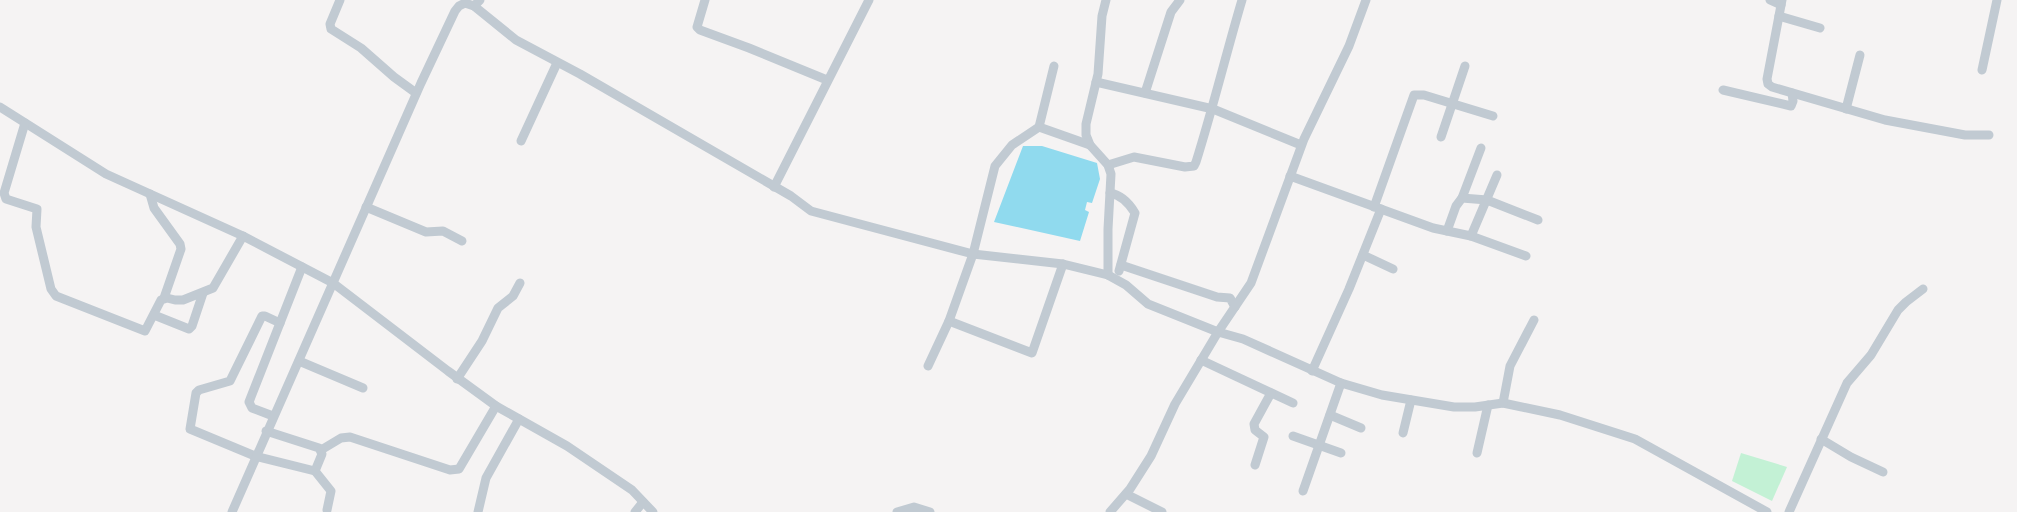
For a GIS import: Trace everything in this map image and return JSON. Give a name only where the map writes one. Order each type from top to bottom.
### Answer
[{"type":"street","points":[[340,0],[330,24],[331,29],[361,48],[416,93]]},
{"type":"street","points":[[705,0],[697,27],[700,30],[827,80]]},
{"type":"street","points":[[774,187],[869,0]]},
{"type":"street","points":[[1106,0],[1102,16],[1096,82],[1086,124],[1086,135],[1090,145],[1108,165],[1111,174],[1112,276]]},
{"type":"street","points":[[1144,93],[1171,12],[1180,0]]},
{"type":"street","points":[[1108,165],[1134,157],[1185,167],[1194,166],[1213,109],[1242,0]]},
{"type":"street","points":[[1110,512],[1126,494],[1151,456],[1175,404],[1256,273],[1301,146],[1349,46],[1366,0]]},
{"type":"street","points":[[1770,0],[1782,3],[1767,79],[1768,84],[1772,87],[1885,120],[1965,135],[1989,135]]},
{"type":"street","points":[[1982,70],[1997,0]]},
{"type":"street","points":[[232,512],[416,93],[455,11],[459,6],[470,2],[504,32],[791,196],[811,211],[973,254],[1063,264],[1112,276],[1148,304],[1218,332],[1243,339],[1341,383],[1382,395],[1454,407],[1503,403],[1560,415],[1635,439],[1767,512]]},
{"type":"street","points":[[1779,16],[1820,28]]},
{"type":"street","points":[[1846,109],[1860,55]]},
{"type":"street","points":[[521,141],[557,63]]},
{"type":"street","points":[[928,366],[949,321],[973,254],[995,166],[1012,145],[1039,127],[1054,66]]},
{"type":"street","points":[[1441,137],[1465,66]]},
{"type":"street","points":[[1096,82],[1213,109],[1301,146]]},
{"type":"street","points":[[1723,90],[1791,106],[1792,93]]},
{"type":"street","points":[[1312,371],[1363,255],[1414,95],[1420,94],[1493,116]]},
{"type":"street","points":[[0,107],[101,171],[243,236],[333,283],[496,406],[567,446],[632,490],[653,512]]},
{"type":"street","points":[[24,123],[4,196],[6,199],[37,209],[36,227],[53,293],[142,331],[146,331],[164,298],[181,249],[180,244],[151,202],[150,194]]},
{"type":"street","points":[[1039,127],[1090,145]]},
{"type":"street","points":[[1447,231],[1481,148]]},
{"type":"street","points":[[1471,236],[1497,175]]},
{"type":"street","points":[[1290,176],[1433,228],[1471,236],[1526,256]]},
{"type":"street","points":[[1110,193],[1123,198],[1135,213],[1121,265],[1112,276]]},
{"type":"street","points":[[1462,198],[1487,200],[1538,220]]},
{"type":"street","points":[[366,207],[426,232],[443,231],[462,241]]},
{"type":"street","points":[[164,298],[178,300],[213,288],[243,236]]},
{"type":"street","points":[[1363,255],[1394,269]]},
{"type":"street","points":[[949,321],[1032,353],[1063,264]]},
{"type":"street","points":[[1121,265],[1217,297],[1230,298],[1235,307]]},
{"type":"street","points":[[273,416],[252,408],[249,402],[302,267]]},
{"type":"street","points":[[457,378],[482,341],[498,308],[513,296],[520,283]]},
{"type":"street","points":[[1789,512],[1847,383],[1871,355],[1898,310],[1923,288]]},
{"type":"street","points":[[154,315],[189,328],[192,326],[203,293]]},
{"type":"street","points":[[280,323],[262,316],[230,381],[199,390],[195,396],[190,429],[255,456],[315,471],[331,490],[327,510]]},
{"type":"street","points":[[1503,403],[1510,366],[1534,320]]},
{"type":"street","points":[[1201,360],[1293,403]]},
{"type":"street","points":[[299,361],[363,388]]},
{"type":"street","points":[[1303,491],[1341,383]]},
{"type":"street","points":[[1255,465],[1264,437],[1255,430],[1254,424],[1271,393]]},
{"type":"street","points":[[1403,433],[1411,400]]},
{"type":"street","points":[[1477,453],[1488,405]]},
{"type":"street","points":[[321,450],[341,438],[350,437],[450,470],[459,470],[496,406]]},
{"type":"street","points":[[1330,415],[1361,429]]},
{"type":"street","points":[[478,512],[486,478],[519,419]]},
{"type":"street","points":[[266,431],[321,450]]},
{"type":"street","points":[[1293,436],[1341,453]]},
{"type":"street","points":[[1821,439],[1883,472]]},
{"type":"street","points":[[315,471],[322,454],[321,450]]},
{"type":"street","points":[[1126,494],[1162,512]]},
{"type":"street","points":[[635,512],[644,502]]},
{"type":"street","points":[[897,512],[914,507],[930,512]]},
{"type":"green space","points":[[1741,453],[1787,467],[1772,501],[1732,481]]},
{"type":"water","points":[[1023,146],[1042,146],[1097,163],[1100,179],[1092,203],[1087,202],[1085,210],[1089,212],[1080,241],[994,222]]}]
